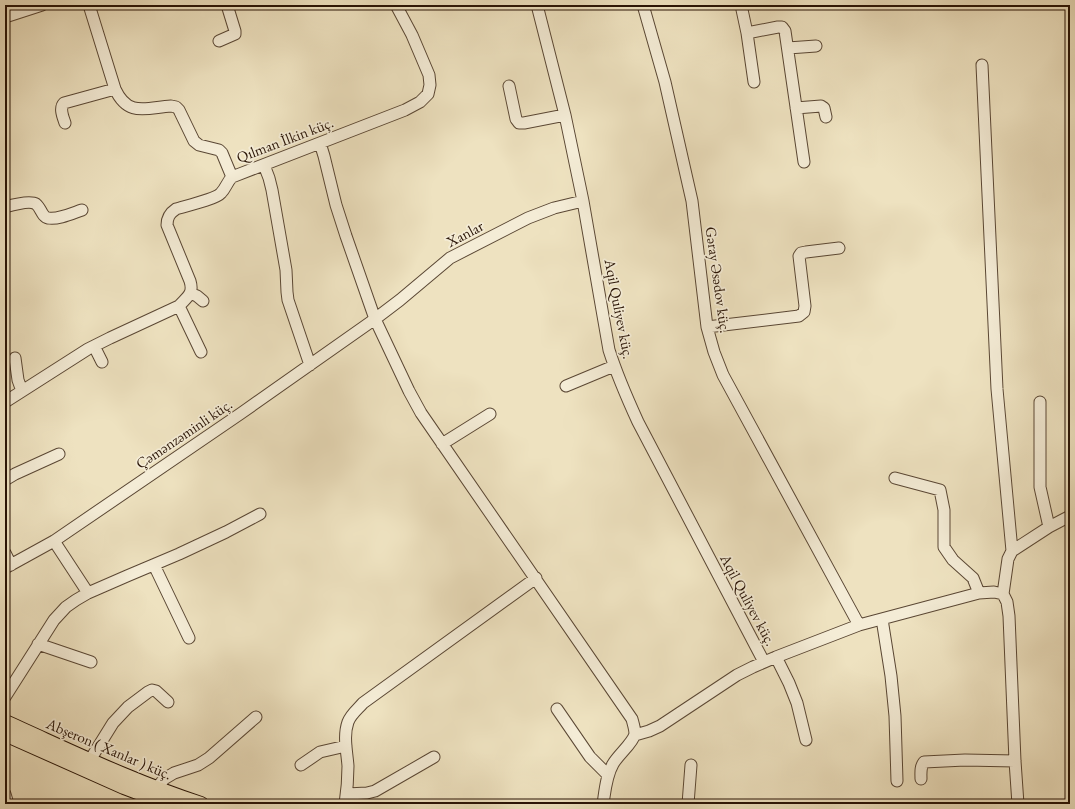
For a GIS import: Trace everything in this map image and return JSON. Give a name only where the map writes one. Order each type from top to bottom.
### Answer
[{"type":"main road","name":"Abşeron ( Xanlar ) küç.","points":[[5,722],[156,789],[201,804]]},
{"type":"main road","points":[[5,734],[124,787],[169,804]]},
{"type":"street","points":[[5,17],[42,5]]},
{"type":"street","points":[[89,5],[115,89],[119,97],[131,108],[176,107],[179,110],[194,141],[199,145],[219,150],[222,153],[232,177]]},
{"type":"street","points":[[219,41],[235,34],[227,5]]},
{"type":"street","name":"Qılman İlkin küç.","points":[[190,293],[192,287],[190,281],[167,225],[169,215],[176,209],[215,197],[221,193],[232,177],[405,110],[420,102],[428,94],[430,85],[429,75],[412,35],[396,5]]},
{"type":"street","name":"Aqil Quliyev küç.","points":[[537,5],[565,115],[583,201],[609,350],[614,366],[638,422],[764,662]]},
{"type":"street","name":"Gəray Əsədov küç.","points":[[643,5],[665,82],[692,202],[707,328],[714,352],[724,375],[859,625]]},
{"type":"street","points":[[741,5],[747,33],[754,82]]},
{"type":"street","points":[[747,33],[778,26],[782,27],[785,31],[804,162]]},
{"type":"street","points":[[788,48],[816,46]]},
{"type":"street","points":[[982,66],[997,389],[1012,551]]},
{"type":"street","points":[[509,86],[516,119],[519,123],[565,115]]},
{"type":"street","points":[[65,123],[61,109],[64,103],[115,89]]},
{"type":"street","points":[[796,108],[821,106],[824,108],[826,117]]},
{"type":"street","points":[[320,142],[336,206],[375,319],[409,392],[442,444],[632,718],[635,735],[631,743],[612,765],[608,775],[604,804]]},
{"type":"street","points":[[264,165],[272,190],[286,270],[286,292],[310,365]]},
{"type":"street","name":"Xanlar","points":[[375,319],[450,258],[528,218],[554,208],[583,201]]},
{"type":"street","points":[[5,207],[32,203],[37,205],[44,216],[48,218],[56,218],[82,210]]},
{"type":"street","points":[[707,328],[799,316],[804,312],[805,306],[799,256],[801,253],[839,248]]},
{"type":"street","points":[[5,402],[94,346],[179,306],[190,293],[203,301]]},
{"type":"street","points":[[179,306],[201,352]]},
{"type":"street","name":"Çəmənzəminli küç.","points":[[8,567],[54,541],[240,414],[375,319]]},
{"type":"street","points":[[94,346],[102,362]]},
{"type":"street","points":[[14,358],[18,380],[22,391]]},
{"type":"street","points":[[566,386],[614,366]]},
{"type":"street","points":[[1040,402],[1040,487],[1049,527]]},
{"type":"street","points":[[442,444],[490,414]]},
{"type":"street","points":[[5,480],[58,454]]},
{"type":"street","points":[[895,478],[940,490],[944,510],[944,546],[953,560],[973,578],[979,593]]},
{"type":"street","points":[[5,697],[54,620],[76,600],[88,593],[226,532],[260,514]]},
{"type":"street","points":[[1018,804],[1009,616],[1007,602],[1002,594],[1008,559],[1012,551],[1049,527],[1070,516]]},
{"type":"street","points":[[54,541],[88,593]]},
{"type":"street","points":[[5,553],[8,567]]},
{"type":"street","points":[[154,565],[189,638]]},
{"type":"street","points":[[434,757],[375,791],[346,799],[348,781],[345,737],[348,723],[352,715],[364,703],[536,578]]},
{"type":"street","points":[[635,735],[660,726],[737,675],[776,657],[859,625],[979,593],[994,592],[1002,594]]},
{"type":"street","points":[[882,619],[891,676],[897,781]]},
{"type":"street","points":[[38,644],[91,662]]},
{"type":"street","points":[[776,657],[797,703],[806,740]]},
{"type":"street","points":[[90,760],[113,723],[128,707],[148,692],[152,690],[156,691],[168,702]]},
{"type":"street","points":[[557,709],[590,757],[608,775]]},
{"type":"street","points":[[156,789],[164,779],[174,773],[198,765],[209,758],[256,717]]},
{"type":"street","points":[[301,765],[320,752],[346,746]]},
{"type":"street","points":[[922,779],[921,768],[924,762],[965,760],[1015,761]]},
{"type":"street","points":[[688,804],[691,766]]},
{"type":"street","points":[[5,794],[8,804]]},
{"type":"railway","points":[[5,8],[13,5]]}]
